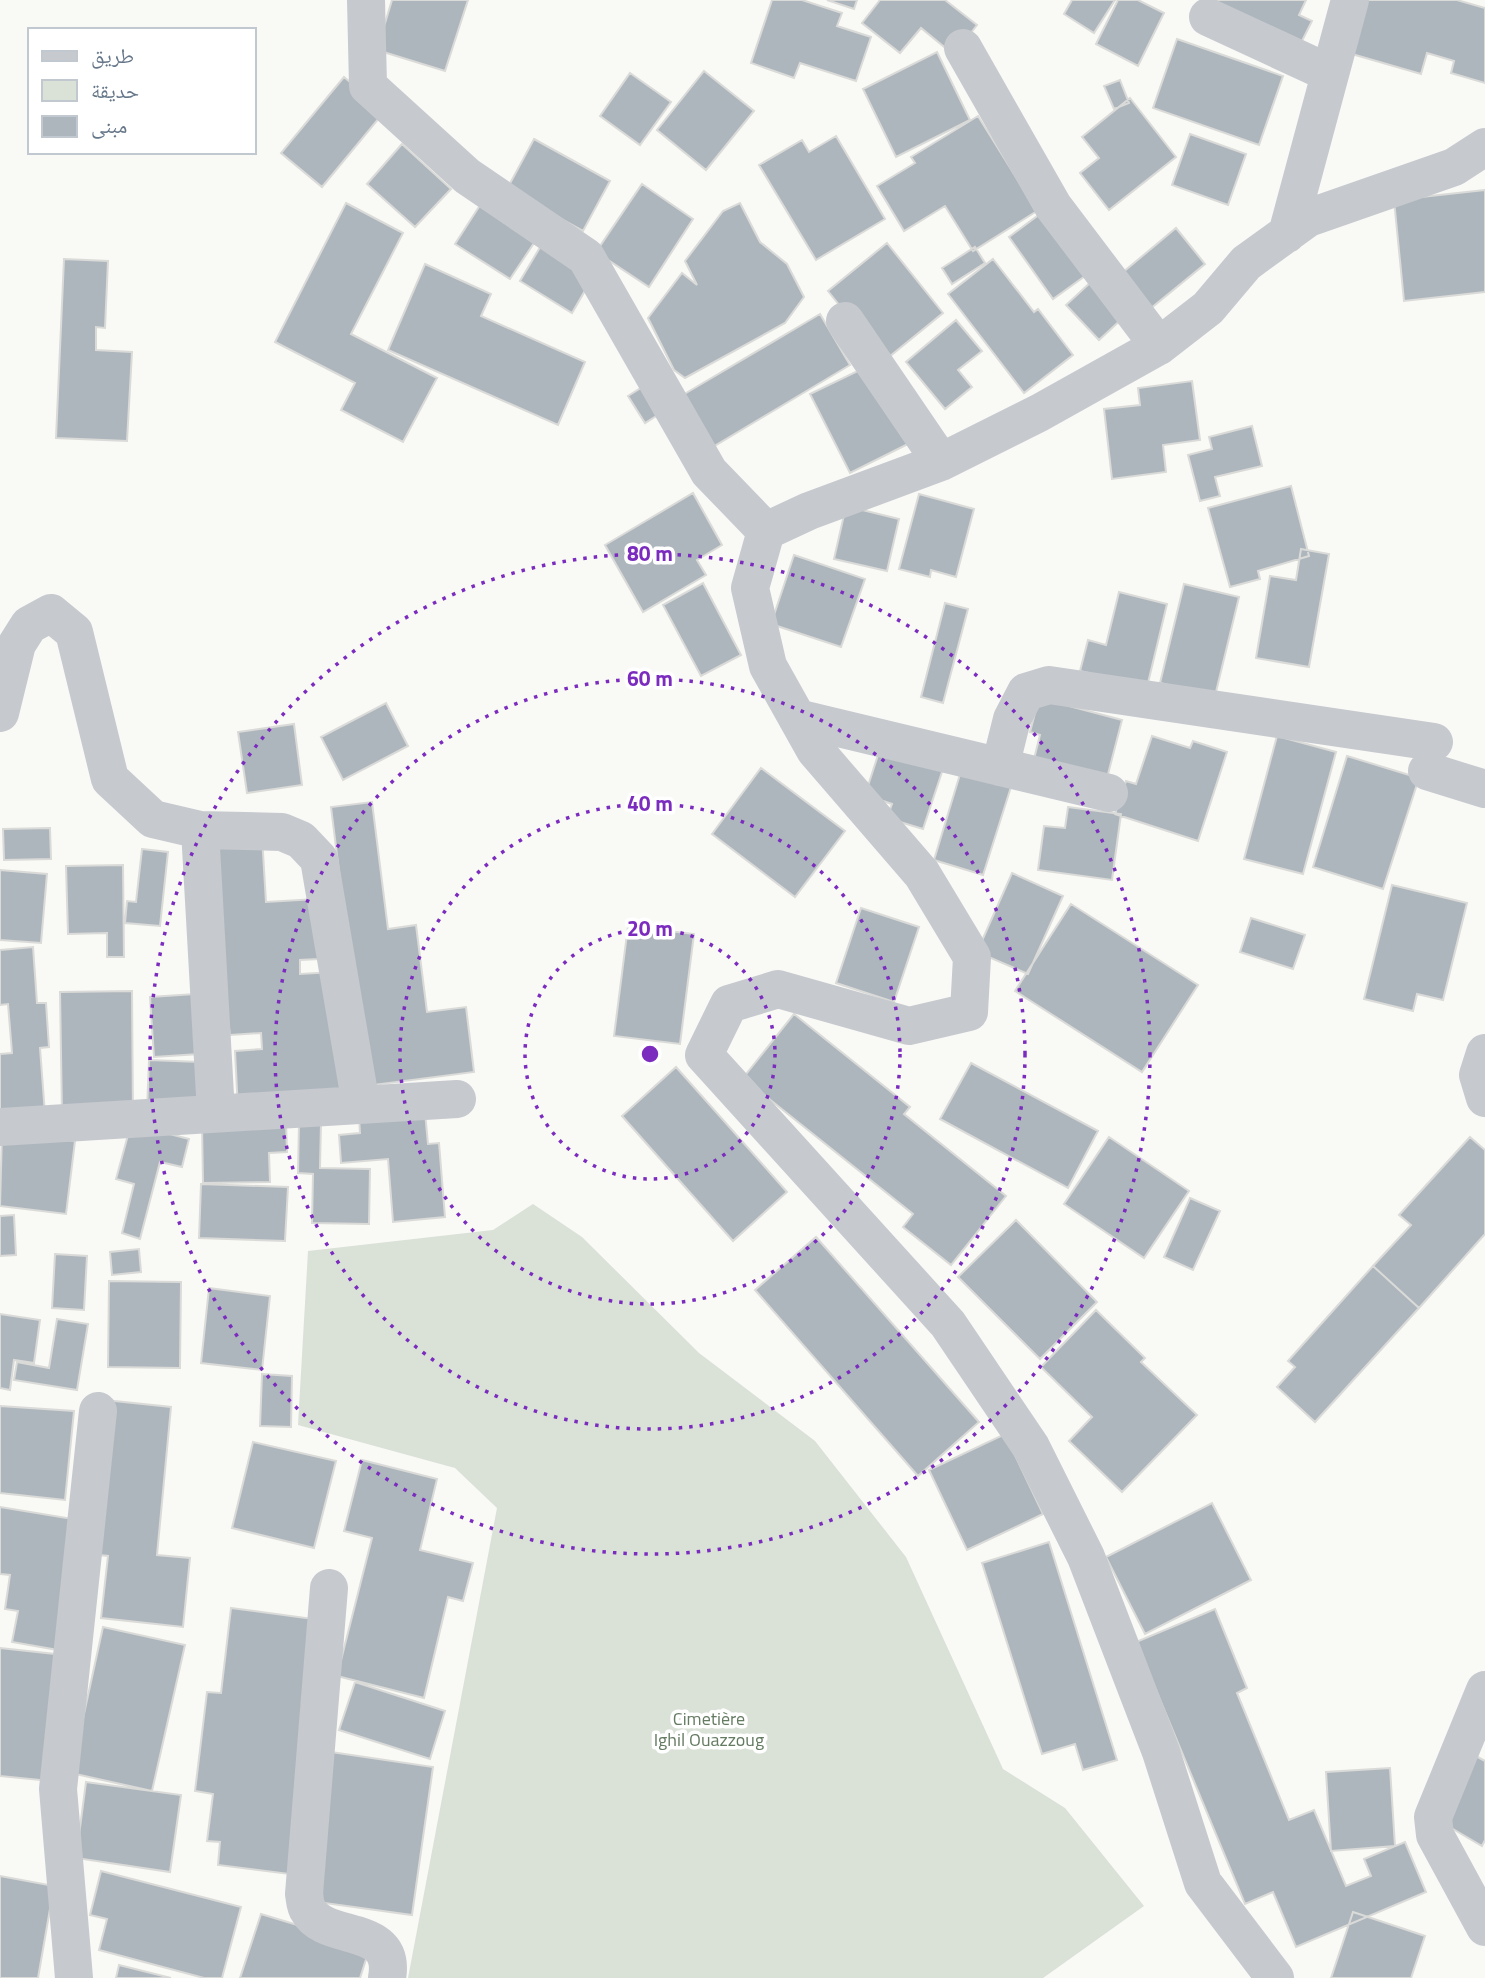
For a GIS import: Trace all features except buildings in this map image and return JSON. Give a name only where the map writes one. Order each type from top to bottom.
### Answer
[{"type":"street","points":[[366,0],[368,86],[467,176],[586,257],[709,472],[766,531]]},
{"type":"street","points":[[1287,234],[1350,0]]},
{"type":"street","points":[[1208,17],[1329,73]]},
{"type":"street","points":[[963,48],[1053,206],[1159,346]]},
{"type":"street","points":[[1275,1978],[1203,1883],[1160,1752],[1086,1557],[1031,1447],[948,1324],[705,1055],[729,1004],[778,989],[909,1026],[969,1012],[972,957],[922,874],[815,750],[768,666],[750,588],[766,531],[808,511],[941,462],[1039,413],[1159,346],[1208,308],[1246,263],[1308,218],[1454,167],[1485,147]]},
{"type":"street","points":[[845,321],[941,462]]},
{"type":"street","points":[[0,713],[17,645],[29,625],[51,613],[74,632],[110,779],[153,819],[200,830],[282,832],[301,840],[319,859],[360,1105]]},
{"type":"street","points":[[1000,767],[1012,719],[1026,692],[1049,685],[1431,757],[1485,789]]},
{"type":"street","points":[[797,718],[1109,793]]},
{"type":"street","points":[[200,830],[216,1113]]},
{"type":"street","points":[[1485,1053],[1478,1074],[1485,1098]]},
{"type":"street","points":[[0,1127],[457,1099]]},
{"type":"street","points":[[74,1978],[58,1789],[98,1411]]},
{"type":"street","points":[[329,1588],[304,1894],[308,1910],[318,1921],[372,1940],[384,1951],[389,1968],[387,1978]]},
{"type":"street","points":[[1485,1690],[1433,1816],[1436,1835],[1485,1927]]},
{"type":"green space","name":"Cimetière Ighil Ouazzoug","points":[[533,1204],[582,1237],[699,1353],[815,1441],[906,1557],[1003,1769],[1065,1808],[1144,1906],[1043,1978],[408,1978],[497,1508],[455,1468],[298,1425],[308,1251],[493,1230]]}]
